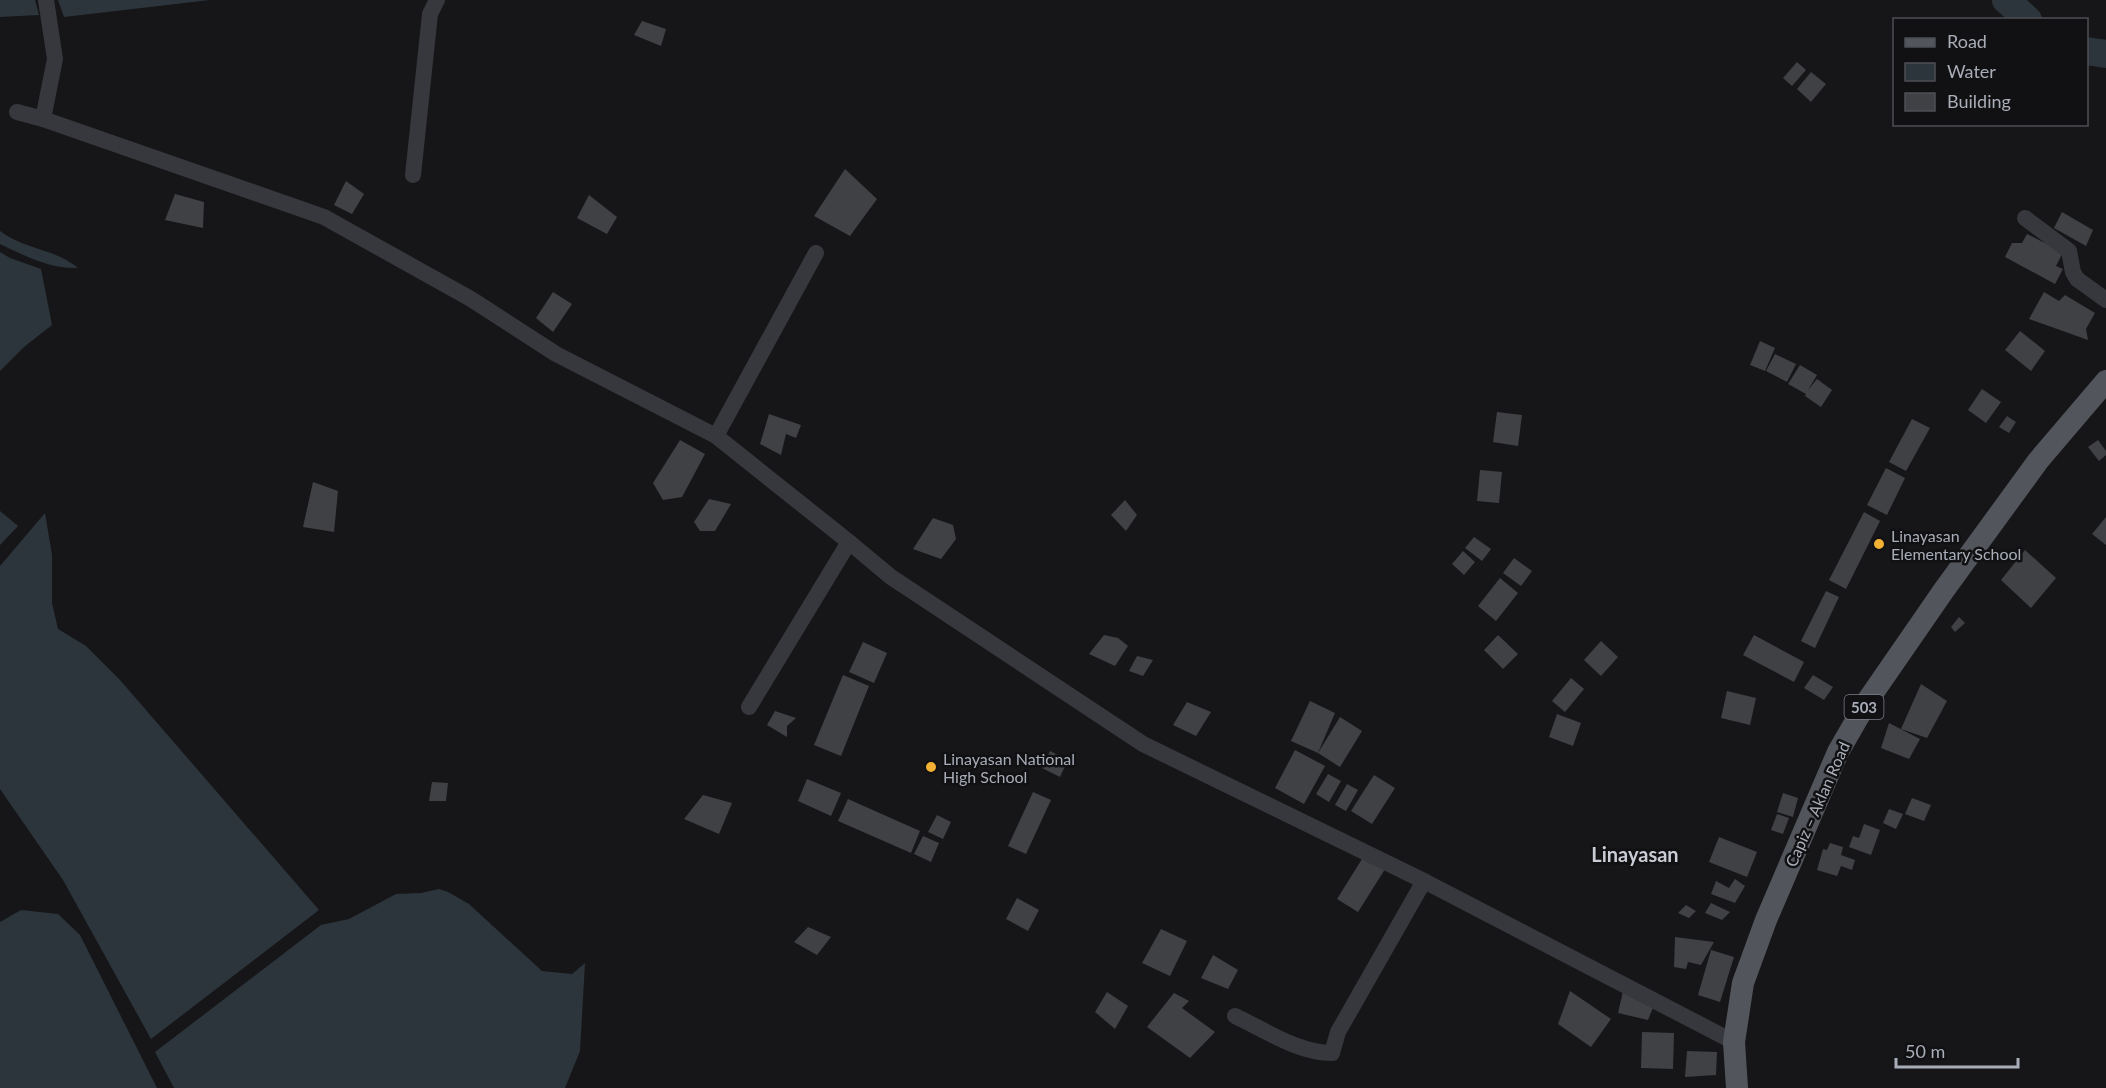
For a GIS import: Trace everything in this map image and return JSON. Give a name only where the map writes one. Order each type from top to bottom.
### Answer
[{"type":"main road","name":"Capiz – Aklan Road","points":[[1737,1088],[1734,1042],[1743,983],[1779,890],[1838,752],[1868,700],[1944,590],[2038,461],[2106,381]]},
{"type":"street","points":[[43,119],[55,59],[46,0]]},
{"type":"street","points":[[412,175],[430,14],[437,0]]},
{"type":"street","points":[[17,112],[324,217],[471,299],[556,354],[716,436],[891,577],[1143,744],[1424,881],[1734,1042]]},
{"type":"street","points":[[2025,218],[2069,251],[2073,272],[2077,279],[2106,300]]},
{"type":"street","points":[[716,436],[816,253]]},
{"type":"street","points":[[749,707],[849,542]]},
{"type":"street","points":[[1235,1016],[1299,1047],[1316,1053],[1332,1053],[1338,1032],[1424,881]]},
{"type":"water","points":[[0,0],[35,0],[39,15],[0,17]]},
{"type":"water","points":[[58,0],[210,0],[64,17]]},
{"type":"water","points":[[0,231],[19,242],[60,257],[78,268],[48,264],[9,249],[0,244]]},
{"type":"water","points":[[0,252],[41,269],[52,325],[24,347],[0,371]]},
{"type":"water","points":[[0,511],[18,526],[0,545]]},
{"type":"water","points":[[45,513],[52,555],[52,603],[58,629],[86,646],[120,680],[319,910],[151,1039],[63,880],[0,789],[0,566]]},
{"type":"water","points":[[439,889],[469,904],[542,971],[572,974],[585,963],[580,1051],[565,1088],[174,1088],[155,1052],[321,925],[349,919],[396,894],[421,893]]},
{"type":"water","points":[[21,910],[58,914],[80,935],[157,1088],[0,1088],[0,922]]},
{"type":"building","points":[[642,21],[666,29],[661,46],[634,35]]},
{"type":"building","points":[[1797,62],[1806,70],[1792,86],[1783,78]]},
{"type":"building","points":[[1811,72],[1826,84],[1811,102],[1797,89]]},
{"type":"building","points":[[845,169],[877,199],[850,236],[814,216]]},
{"type":"building","points":[[346,181],[364,194],[352,214],[334,205]]},
{"type":"building","points":[[175,194],[204,202],[203,228],[165,220]]},
{"type":"building","points":[[589,195],[617,217],[607,234],[577,218]]},
{"type":"building","points":[[2062,212],[2093,230],[2086,246],[2054,228]]},
{"type":"building","points":[[2027,234],[2063,252],[2056,266],[2063,269],[2055,284],[2005,257],[2012,243],[2022,243]]},
{"type":"building","points":[[553,292],[572,304],[553,332],[536,318]]},
{"type":"building","points":[[2044,292],[2059,301],[2065,295],[2095,313],[2086,329],[2088,340],[2029,319]]},
{"type":"building","points":[[2020,331],[2045,351],[2031,371],[2005,350]]},
{"type":"building","points":[[1760,341],[1775,348],[1765,371],[1750,365]]},
{"type":"building","points":[[1775,354],[1796,364],[1787,382],[1766,371]]},
{"type":"building","points":[[1800,365],[1817,375],[1808,390],[1817,379],[1832,390],[1821,407],[1805,396],[1806,394],[1788,384]]},
{"type":"building","points":[[1982,389],[2001,402],[1986,423],[1968,410]]},
{"type":"building","points":[[1497,412],[1522,415],[1518,446],[1493,442]]},
{"type":"building","points":[[769,414],[801,425],[796,438],[786,434],[781,455],[760,444]]},
{"type":"building","points":[[2007,416],[2016,422],[2009,433],[1999,427]]},
{"type":"building","points":[[1912,419],[1930,428],[1906,471],[1889,462]]},
{"type":"building","points":[[680,440],[705,454],[682,497],[663,500],[653,483]]},
{"type":"building","points":[[2098,440],[2106,451],[2106,455],[2099,461],[2088,447]]},
{"type":"building","points":[[1886,468],[1905,478],[1887,515],[1867,505]]},
{"type":"building","points":[[1480,470],[1502,472],[1499,503],[1477,501]]},
{"type":"building","points":[[313,482],[338,491],[334,532],[303,527]]},
{"type":"building","points":[[709,499],[731,504],[715,531],[700,531],[694,522]]},
{"type":"building","points":[[1125,500],[1137,515],[1126,531],[1111,515]]},
{"type":"building","points":[[1864,512],[1880,521],[1846,589],[1829,580]]},
{"type":"building","points":[[2106,517],[2106,545],[2092,534]]},
{"type":"building","points":[[933,518],[953,525],[956,539],[941,559],[913,549]]},
{"type":"building","points":[[1474,537],[1491,549],[1482,561],[1465,548]]},
{"type":"building","points":[[2025,550],[2056,578],[2031,608],[2001,580]]},
{"type":"building","points":[[1463,551],[1475,562],[1464,575],[1452,564]]},
{"type":"building","points":[[1514,558],[1532,571],[1521,586],[1503,573]]},
{"type":"building","points":[[1500,578],[1518,593],[1496,621],[1478,606]]},
{"type":"building","points":[[1826,591],[1839,597],[1815,648],[1801,641]]},
{"type":"building","points":[[1959,617],[1965,623],[1955,632],[1951,627]]},
{"type":"building","points":[[1104,635],[1118,638],[1128,646],[1115,666],[1089,654]]},
{"type":"building","points":[[1498,635],[1518,654],[1503,669],[1484,650]]},
{"type":"building","points":[[1754,635],[1804,662],[1794,682],[1743,655]]},
{"type":"building","points":[[1601,641],[1618,657],[1601,676],[1584,660]]},
{"type":"building","points":[[863,642],[887,653],[874,683],[849,672]]},
{"type":"building","points":[[1137,656],[1153,660],[1143,676],[1129,671]]},
{"type":"building","points":[[843,675],[869,686],[841,756],[814,745]]},
{"type":"building","points":[[1813,675],[1833,687],[1824,700],[1804,688]]},
{"type":"building","points":[[1571,678],[1584,689],[1565,712],[1552,701]]},
{"type":"building","points":[[1921,684],[1947,701],[1927,738],[1901,729]]},
{"type":"building","points":[[1727,691],[1756,698],[1750,725],[1721,718]]},
{"type":"building","points":[[1310,701],[1335,713],[1318,753],[1291,741]]},
{"type":"building","points":[[1187,702],[1211,712],[1196,736],[1173,725]]},
{"type":"building","points":[[775,711],[796,718],[787,726],[787,737],[767,725]]},
{"type":"building","points":[[1557,714],[1581,723],[1573,746],[1549,737]]},
{"type":"building","points":[[1340,717],[1362,731],[1340,767],[1318,753]]},
{"type":"building","points":[[1889,723],[1920,739],[1909,759],[1881,748]]},
{"type":"building","points":[[1295,750],[1325,766],[1304,804],[1275,788]]},
{"type":"building","points":[[1050,751],[1068,760],[1060,777],[1042,768]]},
{"type":"building","points":[[1328,774],[1341,781],[1329,802],[1316,794]]},
{"type":"building","points":[[1374,775],[1395,788],[1372,824],[1351,811]]},
{"type":"building","points":[[807,779],[841,793],[831,816],[798,801]]},
{"type":"building","points":[[432,782],[448,783],[446,801],[429,801]]},
{"type":"building","points":[[1347,784],[1358,790],[1346,811],[1335,805]]},
{"type":"building","points":[[1033,792],[1051,800],[1026,854],[1008,846]]},
{"type":"building","points":[[1783,793],[1798,798],[1793,817],[1777,812]]},
{"type":"building","points":[[703,795],[732,803],[719,834],[684,819]]},
{"type":"building","points":[[1912,798],[1931,805],[1924,821],[1905,814]]},
{"type":"building","points":[[848,799],[920,831],[911,853],[838,821]]},
{"type":"building","points":[[1889,809],[1903,814],[1896,829],[1883,823]]},
{"type":"building","points":[[1777,814],[1789,818],[1783,834],[1771,830]]},
{"type":"building","points":[[937,815],[951,822],[943,839],[928,832]]},
{"type":"building","points":[[1864,824],[1880,830],[1871,855],[1849,847],[1853,836],[1859,838]]},
{"type":"building","points":[[923,836],[939,843],[931,862],[914,854]]},
{"type":"building","points":[[1719,837],[1757,852],[1747,877],[1709,862]]},
{"type":"building","points":[[1830,843],[1843,847],[1841,855],[1855,860],[1852,870],[1841,866],[1837,876],[1817,870],[1823,849],[1827,850]]},
{"type":"building","points":[[1362,859],[1387,866],[1358,912],[1337,899]]},
{"type":"building","points":[[1735,879],[1745,886],[1735,903],[1711,894],[1716,881],[1729,888]]},
{"type":"building","points":[[1017,898],[1039,910],[1028,931],[1006,919]]},
{"type":"building","points":[[1711,903],[1730,912],[1722,920],[1705,913]]},
{"type":"building","points":[[1686,905],[1696,911],[1689,918],[1678,913]]},
{"type":"building","points":[[808,927],[831,937],[817,955],[794,942]]},
{"type":"building","points":[[1161,929],[1187,941],[1170,976],[1142,963]]},
{"type":"building","points":[[1675,937],[1714,942],[1701,965],[1688,962],[1686,969],[1674,967]]},
{"type":"building","points":[[1711,950],[1734,957],[1720,1002],[1698,995]]},
{"type":"building","points":[[1213,955],[1238,970],[1228,989],[1201,978]]},
{"type":"building","points":[[1624,987],[1655,1003],[1648,1020],[1618,1013]]},
{"type":"building","points":[[1570,991],[1611,1019],[1591,1047],[1558,1024]]},
{"type":"building","points":[[1107,992],[1128,1006],[1115,1029],[1095,1012]]},
{"type":"building","points":[[1174,993],[1189,1001],[1182,1008],[1215,1032],[1190,1058],[1147,1027]]},
{"type":"building","points":[[1642,1032],[1674,1033],[1673,1069],[1641,1068]]},
{"type":"building","points":[[1687,1051],[1717,1052],[1716,1075],[1685,1077]]},
{"type":"waterway","points":[[2006,0],[2026,18]]},
{"type":"waterway","points":[[2088,51],[2106,54]]},
{"type":"place","name":"Linayasan Elementary School","points":[[1879,544]]},
{"type":"place","name":"Linayasan National High School","points":[[931,767]]},
{"type":"district","name":"Linayasan","points":[[1635,854]]}]
